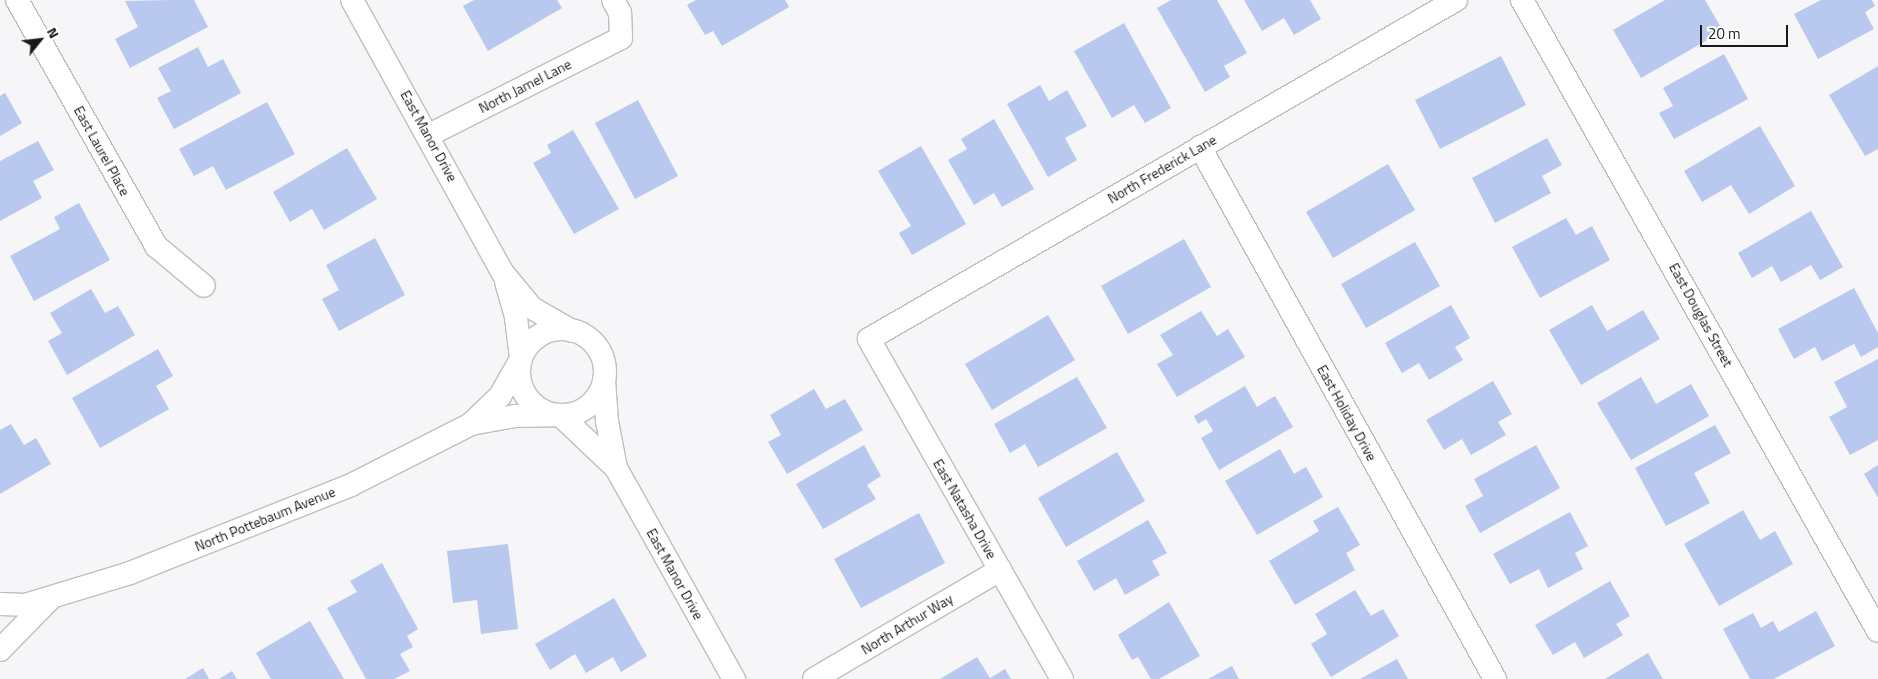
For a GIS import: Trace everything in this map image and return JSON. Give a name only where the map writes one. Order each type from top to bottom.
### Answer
[{"type":"street","name":"East Laurel Place","points":[[17,0],[156,246],[204,286]]},
{"type":"street","name":"East Manor Drive","points":[[352,0],[429,135],[503,273],[532,308],[572,331]]},
{"type":"street","name":"North Jamel Lane","points":[[429,135],[621,38],[620,13],[613,0]]},
{"type":"street","name":"North Frederick Lane","points":[[869,339],[1456,0]]},
{"type":"street","name":"East Douglas Street","points":[[1522,0],[1878,631]]},
{"type":"street","name":"East Holiday Drive","points":[[1200,147],[1495,679]]},
{"type":"street","name":"East Manor Drive","points":[[503,273],[516,318],[521,360]]},
{"type":"street","points":[[572,331],[584,335],[601,354],[604,379],[592,403],[582,410],[558,415],[542,410],[522,390],[521,360],[534,339],[546,332],[572,331]]},
{"type":"street","name":"East Natasha Drive","points":[[869,339],[1062,679]]},
{"type":"street","name":"North Pottebaum Avenue","points":[[471,424],[500,396],[521,360]]},
{"type":"street","name":"East Manor Drive","points":[[604,379],[607,421],[616,468]]},
{"type":"street","name":"East Manor Drive","points":[[558,415],[616,468],[734,679]]},
{"type":"street","name":"North Pottebaum Avenue","points":[[0,604],[25,604],[130,573],[351,485],[471,424],[515,416],[558,415]]},
{"type":"street","name":"North Arthur Way","points":[[814,679],[1000,570]]},
{"type":"street","name":"North Pottebaum Avenue","points":[[0,650],[53,597]]},
{"type":"building","points":[[194,0],[208,27],[130,68],[115,39],[138,27],[125,1]]},
{"type":"building","points":[[474,0],[557,0],[562,8],[488,51],[463,6]]},
{"type":"building","points":[[696,0],[785,0],[789,7],[722,46],[713,31],[705,35],[687,5]]},
{"type":"building","points":[[1171,0],[1217,0],[1247,53],[1224,66],[1230,77],[1205,92],[1157,8]]},
{"type":"building","points":[[1244,0],[1310,0],[1321,19],[1294,35],[1284,18],[1262,31]]},
{"type":"building","points":[[1665,0],[1705,0],[1723,31],[1641,78],[1613,30]]},
{"type":"building","points":[[1821,0],[1872,0],[1875,6],[1865,12],[1874,29],[1818,59],[1794,14]]},
{"type":"building","points":[[1124,23],[1171,108],[1145,123],[1134,105],[1112,118],[1074,51]]},
{"type":"building","points":[[198,47],[208,67],[223,59],[241,93],[174,129],[157,98],[171,91],[158,68]]},
{"type":"building","points":[[1724,54],[1748,99],[1674,139],[1659,113],[1673,106],[1663,88]]},
{"type":"building","points":[[1501,56],[1526,105],[1440,149],[1415,100]]},
{"type":"building","points":[[1878,66],[1878,149],[1865,156],[1829,95]]},
{"type":"building","points":[[1040,85],[1049,101],[1067,90],[1087,126],[1065,138],[1077,160],[1048,177],[1007,104]]},
{"type":"building","points":[[5,93],[22,123],[0,136],[0,96]]},
{"type":"building","points":[[638,100],[678,176],[635,199],[595,123]]},
{"type":"building","points":[[267,102],[295,154],[226,190],[213,166],[194,176],[179,149]]},
{"type":"building","points":[[994,119],[1034,189],[1002,207],[994,193],[974,205],[948,160],[967,149],[961,139]]},
{"type":"building","points":[[1760,126],[1795,186],[1749,214],[1731,185],[1702,202],[1684,171]]},
{"type":"building","points":[[573,130],[619,209],[574,234],[533,163],[551,153],[547,145]]},
{"type":"building","points":[[1547,138],[1562,165],[1542,176],[1551,193],[1495,223],[1472,178]]},
{"type":"building","points":[[38,141],[54,170],[33,181],[42,198],[0,221],[0,161]]},
{"type":"building","points":[[921,146],[966,224],[912,255],[899,233],[911,226],[878,171]]},
{"type":"building","points":[[347,148],[377,199],[324,230],[312,209],[290,222],[273,192]]},
{"type":"building","points":[[1388,164],[1415,210],[1333,258],[1306,212]]},
{"type":"building","points":[[79,203],[110,260],[34,301],[10,256],[60,229],[54,217]]},
{"type":"building","points":[[1811,211],[1843,267],[1820,280],[1811,265],[1781,282],[1772,266],[1752,278],[1738,253]]},
{"type":"building","points":[[1566,218],[1576,235],[1592,226],[1610,260],[1540,298],[1512,247]]},
{"type":"building","points":[[375,238],[405,295],[339,331],[322,299],[339,290],[326,265]]},
{"type":"building","points":[[1184,239],[1211,287],[1128,334],[1101,286]]},
{"type":"building","points":[[1415,242],[1440,286],[1366,328],[1341,284]]},
{"type":"building","points":[[1854,288],[1878,333],[1878,347],[1861,357],[1854,344],[1822,361],[1815,347],[1794,359],[1778,329]]},
{"type":"building","points":[[91,289],[105,313],[118,306],[135,335],[67,375],[48,341],[62,333],[50,313]]},
{"type":"building","points":[[1451,305],[1470,338],[1455,347],[1463,360],[1429,380],[1419,363],[1402,373],[1385,343]]},
{"type":"building","points":[[1592,305],[1607,331],[1643,310],[1660,339],[1581,385],[1549,330]]},
{"type":"building","points":[[1201,311],[1217,336],[1228,329],[1245,357],[1177,397],[1157,364],[1173,355],[1160,335]]},
{"type":"building","points":[[1048,315],[1075,360],[992,410],[965,364]]},
{"type":"building","points":[[158,349],[173,376],[156,386],[169,409],[100,448],[72,398]]},
{"type":"building","points":[[1878,359],[1878,440],[1850,455],[1829,417],[1847,407],[1834,382]]},
{"type":"building","points":[[1077,377],[1107,428],[1038,467],[1025,444],[1010,453],[994,424]]},
{"type":"building","points":[[1641,377],[1656,404],[1691,384],[1709,416],[1631,460],[1597,403]]},
{"type":"building","points":[[1493,381],[1512,414],[1498,422],[1506,435],[1471,455],[1462,439],[1444,450],[1426,420]]},
{"type":"building","points":[[1245,386],[1257,407],[1275,396],[1293,427],[1219,470],[1201,438],[1213,431],[1206,419],[1198,424],[1194,416]]},
{"type":"building","points":[[814,389],[826,409],[845,399],[863,430],[787,474],[768,442],[781,435],[770,415]]},
{"type":"building","points":[[11,424],[24,445],[36,438],[51,464],[0,494],[0,430]]},
{"type":"building","points":[[1715,425],[1731,453],[1694,473],[1710,503],[1666,526],[1635,468]]},
{"type":"building","points":[[864,445],[881,476],[867,485],[876,499],[823,529],[796,484]]},
{"type":"building","points":[[1536,445],[1560,488],[1480,533],[1465,506],[1483,496],[1474,479]]},
{"type":"building","points":[[1280,449],[1294,474],[1306,467],[1323,497],[1257,535],[1225,481]]},
{"type":"building","points":[[1117,452],[1145,501],[1066,547],[1038,498]]},
{"type":"building","points":[[1878,465],[1878,498],[1864,474]]},
{"type":"building","points":[[1338,507],[1360,545],[1346,553],[1355,570],[1295,605],[1269,561],[1319,531],[1313,521]]},
{"type":"building","points":[[1743,510],[1760,540],[1775,531],[1793,564],[1719,606],[1684,544]]},
{"type":"building","points":[[1570,512],[1588,546],[1575,553],[1583,569],[1548,588],[1539,569],[1510,584],[1493,554]]},
{"type":"building","points":[[919,513],[945,563],[861,608],[834,559]]},
{"type":"building","points":[[1148,520],[1167,553],[1152,561],[1160,575],[1125,595],[1116,578],[1094,591],[1077,561]]},
{"type":"building","points":[[508,544],[518,629],[481,634],[477,600],[453,603],[447,551]]},
{"type":"building","points":[[382,563],[418,629],[407,636],[413,647],[400,654],[410,671],[394,679],[366,679],[327,608],[357,592],[350,581]]},
{"type":"building","points":[[1610,581],[1630,616],[1616,624],[1623,635],[1584,658],[1575,642],[1553,655],[1535,625]]},
{"type":"building","points":[[1355,590],[1371,616],[1383,609],[1399,636],[1331,677],[1311,644],[1327,634],[1315,614]]},
{"type":"building","points":[[614,598],[647,656],[621,672],[613,657],[586,673],[575,654],[550,670],[535,644]]},
{"type":"building","points":[[1169,602],[1200,656],[1159,679],[1151,679],[1138,657],[1132,660],[1118,635]]},
{"type":"building","points":[[1816,611],[1835,646],[1774,679],[1750,679],[1723,629],[1753,613],[1761,628],[1773,621],[1779,632]]},
{"type":"building","points":[[310,621],[344,679],[271,679],[256,653]]},
{"type":"building","points":[[1648,653],[1663,679],[1605,679]]},
{"type":"building","points":[[977,657],[990,678],[1005,669],[1011,679],[940,679]]},
{"type":"building","points":[[1397,659],[1408,679],[1360,679]]},
{"type":"building","points":[[1232,666],[1239,679],[1208,679]]},
{"type":"building","points":[[203,668],[209,679],[185,679]]},
{"type":"building","points":[[232,671],[237,679],[219,679]]}]
